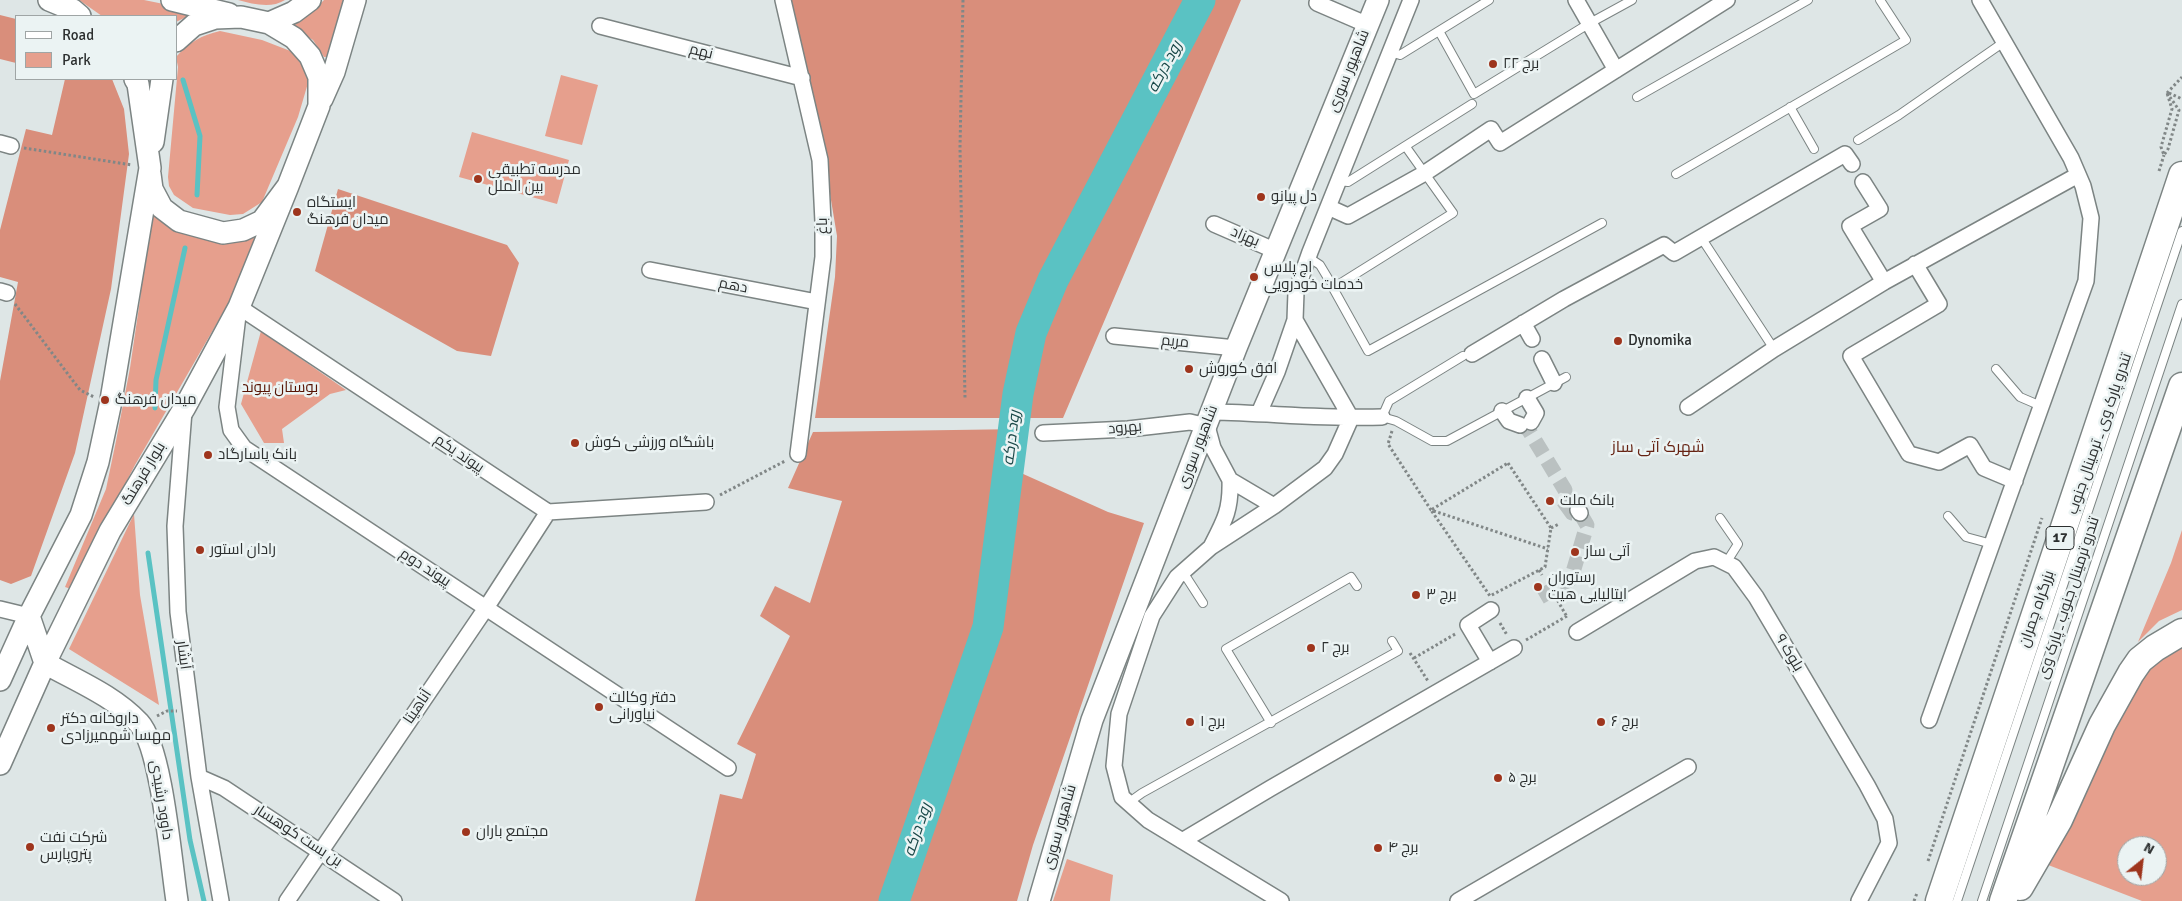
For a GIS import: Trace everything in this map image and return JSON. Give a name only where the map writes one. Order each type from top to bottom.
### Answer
[{"type":"highway","name":"بزرگراه چمران","points":[[1939,901],[2182,175]]},
{"type":"highway","points":[[2003,901],[2182,386]]},
{"type":"highway","points":[[2012,901],[2059,820],[2102,726],[2131,673],[2140,660],[2155,648],[2182,632]]},
{"type":"main road","points":[[49,0],[73,10],[79,15]]},
{"type":"main road","points":[[172,0],[269,23],[294,38],[310,56],[319,77],[319,106]]},
{"type":"main road","points":[[269,23],[294,12],[310,0]]},
{"type":"main road","points":[[136,80],[138,84],[152,189],[162,208],[180,221],[223,233],[243,230],[262,221],[288,186],[334,72],[355,0]]},
{"type":"main road","name":"شاهپور سوری","points":[[1039,901],[1092,720],[1236,348],[1378,0]]},
{"type":"main road","points":[[178,39],[194,25],[215,18],[241,16]]},
{"type":"main road","points":[[0,680],[29,616],[81,516],[98,462],[110,406],[150,168],[162,80]]},
{"type":"main road","name":"بلوار فرهنگ","points":[[0,764],[45,663],[110,532],[185,407],[239,307],[288,186]]},
{"type":"main road","points":[[29,616],[45,663]]},
{"type":"main road","name":"داوود رشیدی","points":[[45,663],[118,704],[140,724],[156,759],[177,901]]},
{"type":"street","name":"باغ","points":[[784,0],[787,22],[802,78],[820,160],[823,257],[798,454]]},
{"type":"street","points":[[1260,413],[1295,320],[1296,292],[1308,257],[1411,0]]},
{"type":"street","points":[[1576,0],[1616,70]]},
{"type":"street","points":[[1328,207],[1348,216],[1425,173],[1491,129],[1500,143],[1727,0]]},
{"type":"street","points":[[1929,720],[2086,281],[2091,218],[2071,158],[1980,0]]},
{"type":"street","points":[[1317,3],[1368,25]]},
{"type":"street","name":"نهم","points":[[600,26],[802,78]]},
{"type":"street","points":[[1468,355],[1564,299],[1664,245],[1674,253],[1846,154],[1852,164]]},
{"type":"street","points":[[1688,407],[1774,350],[1884,282],[2078,175]]},
{"type":"street","points":[[1863,182],[1880,208],[1850,226],[1884,282]]},
{"type":"street","name":"بهزاد","points":[[1214,224],[1276,251]]},
{"type":"street","points":[[1915,264],[1939,304],[1851,356],[1909,454],[1939,462],[1970,445],[1984,468],[2015,481]]},
{"type":"street","name":"دهم","points":[[650,270],[817,302]]},
{"type":"street","name":"پیوند یکم","points":[[239,307],[548,512]]},
{"type":"street","name":"پیوند دوم","points":[[239,307],[227,407],[231,430],[244,448],[728,768]]},
{"type":"street","points":[[1282,901],[1148,820],[1122,797],[1114,766],[1119,714],[1152,616],[1177,577],[1211,547],[1274,506],[1325,468],[1335,454],[1351,418],[1295,320]]},
{"type":"street","points":[[1524,323],[1532,339]]},
{"type":"street","name":"مریم","points":[[1114,336],[1236,348]]},
{"type":"street","points":[[1542,359],[1560,380]]},
{"type":"street","points":[[1502,411],[1509,421],[1525,424],[1536,413],[1527,398]]},
{"type":"street","name":"آبشار","points":[[185,407],[175,526],[177,592],[198,777],[221,901]]},
{"type":"street","name":"بهرود","points":[[1043,433],[1128,429],[1260,413],[1389,419]]},
{"type":"street","points":[[1209,419],[1213,448],[1230,480],[1230,500],[1226,519],[1211,547]]},
{"type":"street","points":[[1230,480],[1274,506]]},
{"type":"street","points":[[548,512],[706,502]]},
{"type":"street","name":"آناهیتا","points":[[287,901],[486,608],[548,512]]},
{"type":"street","points":[[1577,632],[1695,561],[1714,557],[1726,563]]},
{"type":"street","name":"بلوک ۹","points":[[1726,563],[1734,567],[1756,597],[1867,785],[1885,819],[1889,843],[1859,901]]},
{"type":"street","points":[[0,609],[29,616]]},
{"type":"street","points":[[1490,662],[1468,626],[1492,610]]},
{"type":"street","points":[[1182,841],[1514,648]]},
{"type":"street","points":[[1458,901],[1688,767]]},
{"type":"street","name":"بن بست کوهسار","points":[[198,777],[224,788],[394,901]]},
{"type":"lane","points":[[1390,52],[1400,55],[1489,0]]},
{"type":"lane","points":[[1439,31],[1474,94],[1590,23],[1632,0]]},
{"type":"lane","points":[[1637,97],[1808,0]]},
{"type":"lane","points":[[1676,174],[1906,40],[1880,0]]},
{"type":"lane","points":[[1858,140],[1899,115],[2004,42]]},
{"type":"lane","points":[[1338,181],[1348,182],[1472,104]]},
{"type":"lane","points":[[1790,107],[1814,149]]},
{"type":"lane","points":[[1406,147],[1453,213],[1333,288],[1368,351],[1602,223]]},
{"type":"lane","name":"تندرو پارک وی ـ ترمینال جنوب","points":[[1957,901],[2182,231]]},
{"type":"lane","points":[[1704,242],[1774,350]]},
{"type":"lane","points":[[1308,257],[1320,265],[1329,280]]},
{"type":"lane","name":"تندرو ترمینال جنوب ـ پارک وی","points":[[1982,901],[2182,304]]},
{"type":"lane","points":[[1468,355],[1389,401],[1389,419],[1432,441],[1447,441],[1560,380]]},
{"type":"lane","points":[[1996,369],[2020,397],[2041,406]]},
{"type":"lane","points":[[1948,516],[1966,537],[1992,544]]},
{"type":"lane","points":[[1720,518],[1738,544],[1726,563]]},
{"type":"lane","points":[[1183,572],[1203,603]]},
{"type":"lane","points":[[1271,723],[1226,649],[1351,577],[1357,586]]},
{"type":"lane","points":[[1128,803],[1142,793],[1398,651],[1392,641]]},
{"type":"path","points":[[963,0],[960,148],[965,398]]},
{"type":"path","points":[[2167,93],[2182,77]]},
{"type":"path","points":[[2167,93],[2182,99]]},
{"type":"path","points":[[2167,93],[2179,110],[2168,150],[2164,155],[2162,147],[2172,109],[2167,93]]},
{"type":"path","points":[[6,145],[150,168]]},
{"type":"path","points":[[4,292],[80,390],[110,406]]},
{"type":"path","points":[[1389,419],[1388,444],[1431,510],[1490,596],[1545,567],[1551,528],[1508,464],[1431,510]]},
{"type":"path","points":[[706,502],[798,454]]},
{"type":"path","points":[[1431,510],[1548,550]]},
{"type":"path","points":[[1551,528],[1559,524]]},
{"type":"path","points":[[1539,570],[1542,575]]},
{"type":"path","points":[[1555,596],[1577,632]]},
{"type":"path","points":[[1514,648],[1567,616]]},
{"type":"path","points":[[1436,694],[1413,657],[1450,637]]},
{"type":"green space","points":[[79,0],[144,0],[198,11],[178,21],[178,15],[101,15]]},
{"type":"green space","points":[[238,0],[285,0],[268,5]]},
{"type":"green space","points":[[324,0],[343,0],[329,57],[324,57],[313,40],[298,31],[295,24],[301,17]]},
{"type":"green space","points":[[220,31],[262,40],[293,52],[305,67],[308,83],[298,117],[262,202],[243,214],[230,215],[193,208],[174,195],[169,186],[168,177],[178,80],[178,55],[196,40]]},
{"type":"green space","points":[[561,75],[598,85],[582,145],[545,136]]},
{"type":"green space","points":[[472,132],[569,160],[557,204],[459,177]]},
{"type":"green space","points":[[149,193],[152,209],[242,238],[261,236],[239,285],[135,465],[71,589],[65,587],[106,489],[116,441],[130,368],[140,300]]},
{"type":"green space","name":"بوستان پیوند","points":[[261,331],[346,390],[330,394],[282,429],[284,443],[264,443],[241,404]]},
{"type":"green space","points":[[134,514],[140,595],[159,705],[69,649]]},
{"type":"green space","points":[[2182,530],[2182,610],[2159,621],[2138,642],[2171,563]]},
{"type":"green space","points":[[2182,643],[2182,901],[2142,901],[2043,863],[2142,668]]},
{"type":"green space","points":[[1067,859],[1113,875],[1110,901],[1053,901]]},
{"type":"shaded area","points":[[789,0],[1241,0],[1063,418],[815,418],[835,277],[837,236],[824,158]]},
{"type":"shaded area","points":[[0,15],[15,19],[15,63],[0,59]]},
{"type":"shaded area","points":[[65,80],[112,80],[124,109],[129,154],[111,289],[75,453],[31,576],[11,584],[0,580],[0,381],[18,282],[0,277],[0,230],[26,129],[52,135]]},
{"type":"shaded area","points":[[338,189],[507,245],[519,263],[491,356],[457,351],[315,271]]},
{"type":"shaded area","points":[[1024,429],[1021,473],[1108,512],[1144,523],[1033,845],[1017,901],[695,901],[720,794],[742,799],[756,754],[737,744],[790,636],[760,616],[775,586],[810,603],[842,501],[788,488],[813,432]]},
{"type":"waterway","name":"رود درکه","points":[[894,901],[988,627],[1018,394],[1031,333],[1053,280],[1200,0]]},
{"type":"waterway","points":[[183,80],[200,136],[197,195]]},
{"type":"waterway","points":[[155,408],[156,380],[185,248]]},
{"type":"waterway","points":[[148,553],[190,840],[204,901]]},
{"type":"tunnel","points":[[1520,425],[1528,429],[1565,490],[1562,499],[1572,513],[1580,513],[1587,525],[1571,579],[1540,597]]},
{"type":"place","name":"برج ۲۲","points":[[1493,64]]},
{"type":"place","name":"مدرسه تطبیقی بین الملل","points":[[478,179]]},
{"type":"place","name":"دل پیانو","points":[[1261,197]]},
{"type":"place","name":"ایستگاه میدان فرهنگ","points":[[297,212]]},
{"type":"place","name":"اچ پلاس خدمات خودرویی","points":[[1254,277]]},
{"type":"place","name":"Dynomika","points":[[1618,341]]},
{"type":"place","name":"افق کوروش","points":[[1189,369]]},
{"type":"place","name":"میدان فرهنگ","points":[[105,400]]},
{"type":"place","name":"باشگاه ورزشی کوش","points":[[575,443]]},
{"type":"place","name":"بانک پاسارگاد","points":[[208,455]]},
{"type":"place","name":"بانک ملت","points":[[1550,501]]},
{"type":"place","name":"رادان استور","points":[[200,550]]},
{"type":"place","name":"آتی ساز","points":[[1575,552]]},
{"type":"place","name":"رستوران ایتالیایی هیت","points":[[1538,587]]},
{"type":"place","name":"برج ۳","points":[[1416,595]]},
{"type":"place","name":"برج ۲","points":[[1311,648]]},
{"type":"place","name":"دفتر وکالت نیاورانی","points":[[599,707]]},
{"type":"place","name":"برج ۱","points":[[1190,722]]},
{"type":"place","name":"برج ۶","points":[[1601,722]]},
{"type":"place","name":"داروخانه دکتر مهسا شهمیرزادی","points":[[51,728]]},
{"type":"place","name":"برج ۵","points":[[1498,778]]},
{"type":"place","name":"مجتمع باران","points":[[466,832]]},
{"type":"place","name":"شرکت نفت پتروپارس","points":[[30,847]]},
{"type":"place","name":"برج ۴","points":[[1378,848]]},
{"type":"district","name":"شهرک آتی ساز","points":[[1658,448]]}]
